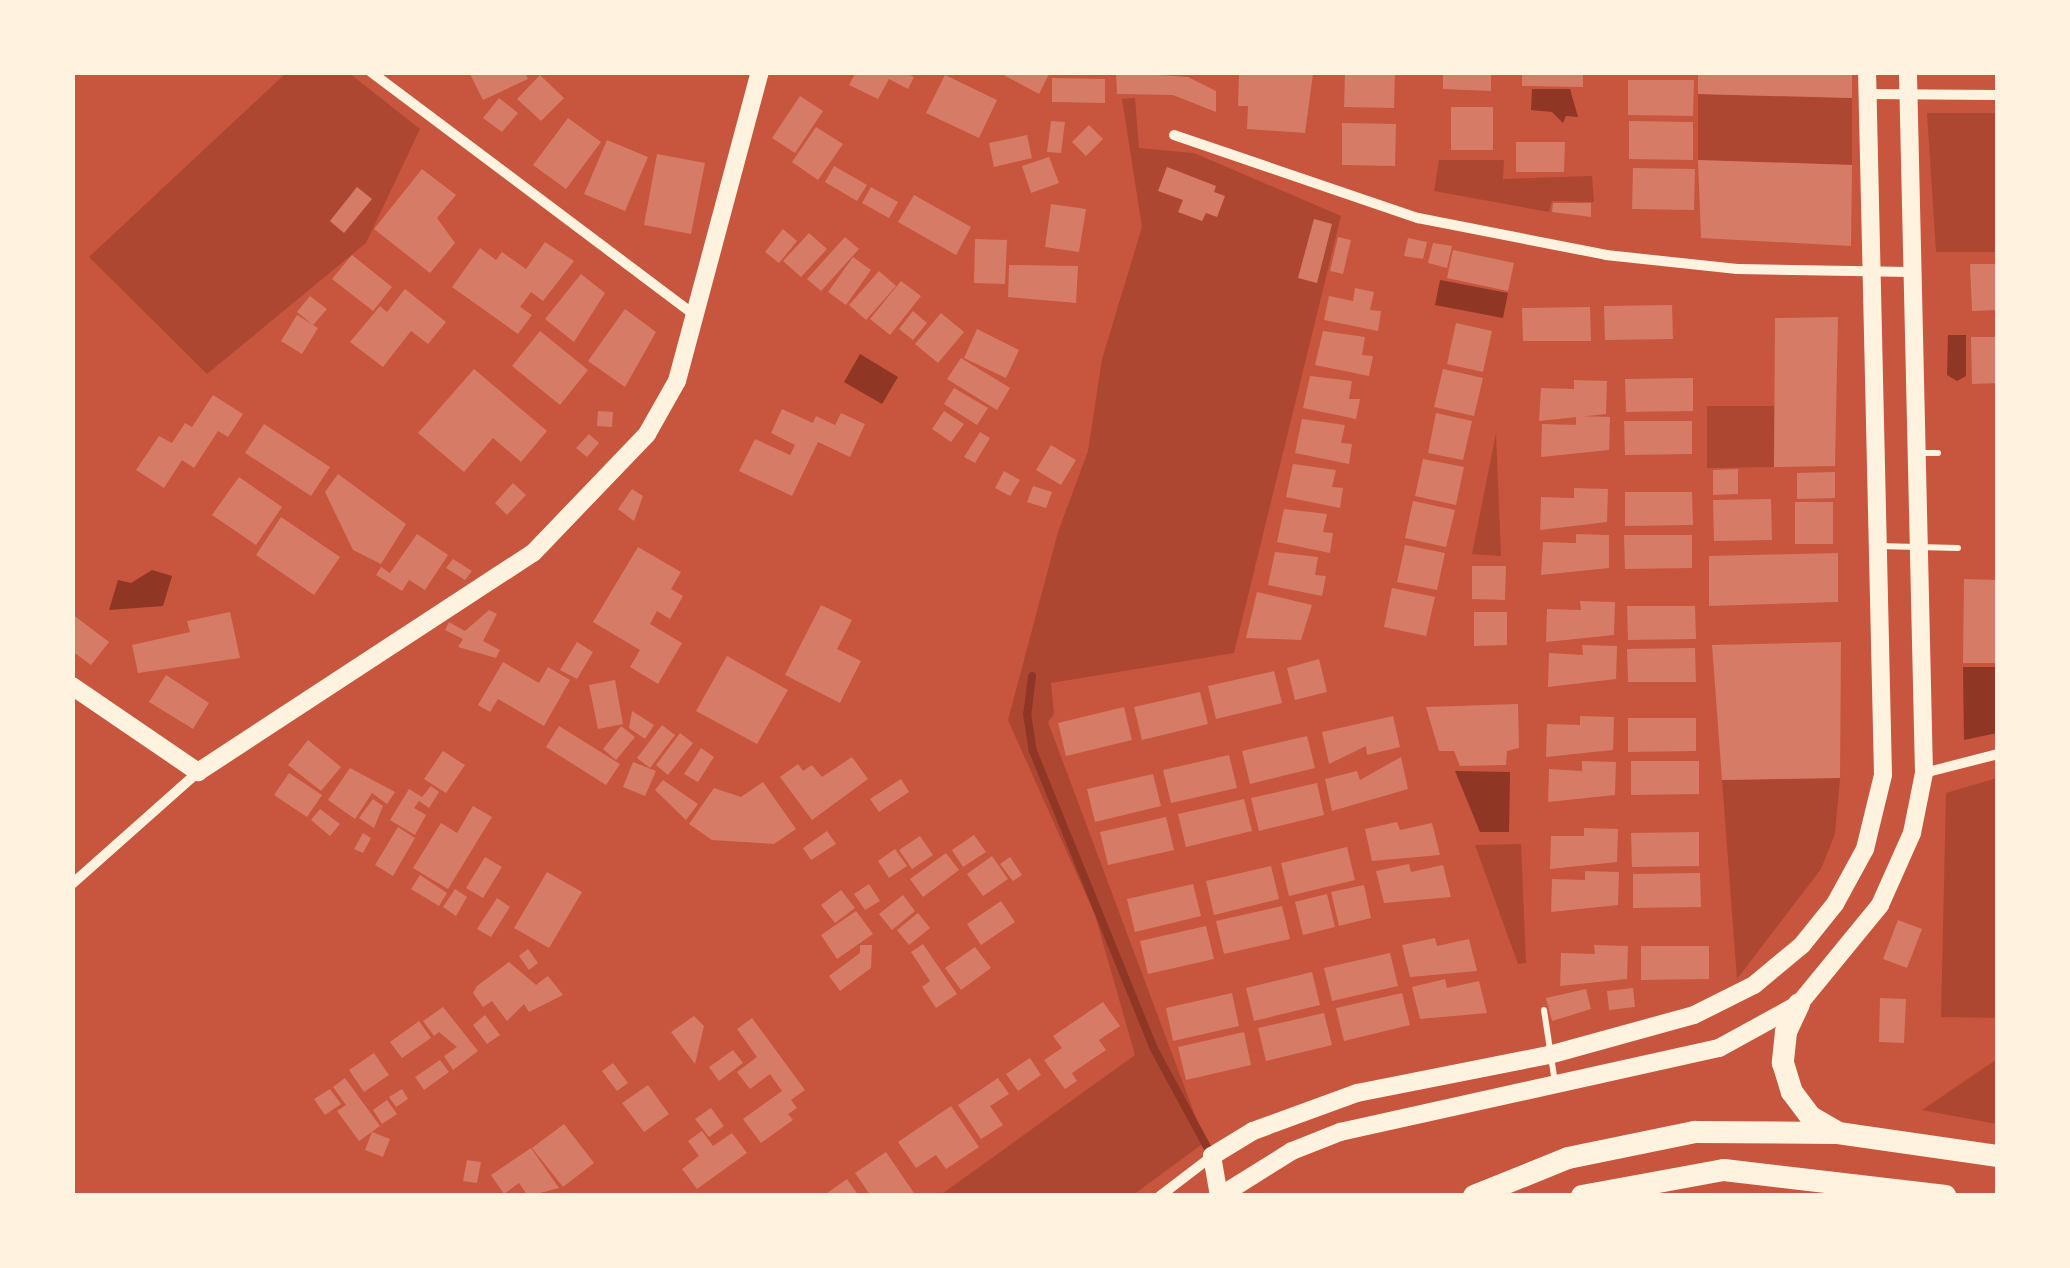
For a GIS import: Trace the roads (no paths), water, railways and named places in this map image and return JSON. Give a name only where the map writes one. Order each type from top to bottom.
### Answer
[{"type":"highway","points":[[1799,1004],[1786,1032],[1783,1063],[1792,1092],[1811,1117],[1838,1133]]},
{"type":"highway","points":[[1474,1196],[1568,1158],[1651,1138],[1740,1129],[1838,1133],[1998,1156]]},
{"type":"highway","points":[[1582,1196],[1724,1170],[1944,1196]]},
{"type":"street","points":[[371,72],[696,316]]},
{"type":"street","points":[[72,884],[198,772],[533,553],[647,434],[677,381],[760,72]]},
{"type":"street","points":[[1160,1196],[1212,1156],[1307,1108],[1548,1056],[1694,1015],[1754,985],[1802,945],[1835,904],[1865,848],[1883,774],[1868,272],[1867,72]]},
{"type":"street","points":[[1212,1156],[1220,1196],[1292,1152],[1340,1132],[1556,1088],[1718,1048],[1799,1004],[1880,905],[1912,834],[1924,772],[1913,454],[1908,72]]},
{"type":"street","points":[[1868,94],[1998,95]]},
{"type":"street","points":[[1174,135],[1317,188],[1455,226],[1606,255],[1736,269],[1910,272]]},
{"type":"street","points":[[72,686],[198,772]]},
{"type":"street","points":[[1924,772],[1998,754]]},
{"type":"lane","points":[[1913,454],[1938,453]]},
{"type":"lane","points":[[1877,546],[1958,548]]},
{"type":"lane","points":[[1544,1010],[1548,1056],[1556,1088]]},
{"type":"waterway","points":[[1032,676],[1027,714],[1033,751],[1153,1047],[1212,1156]]}]
